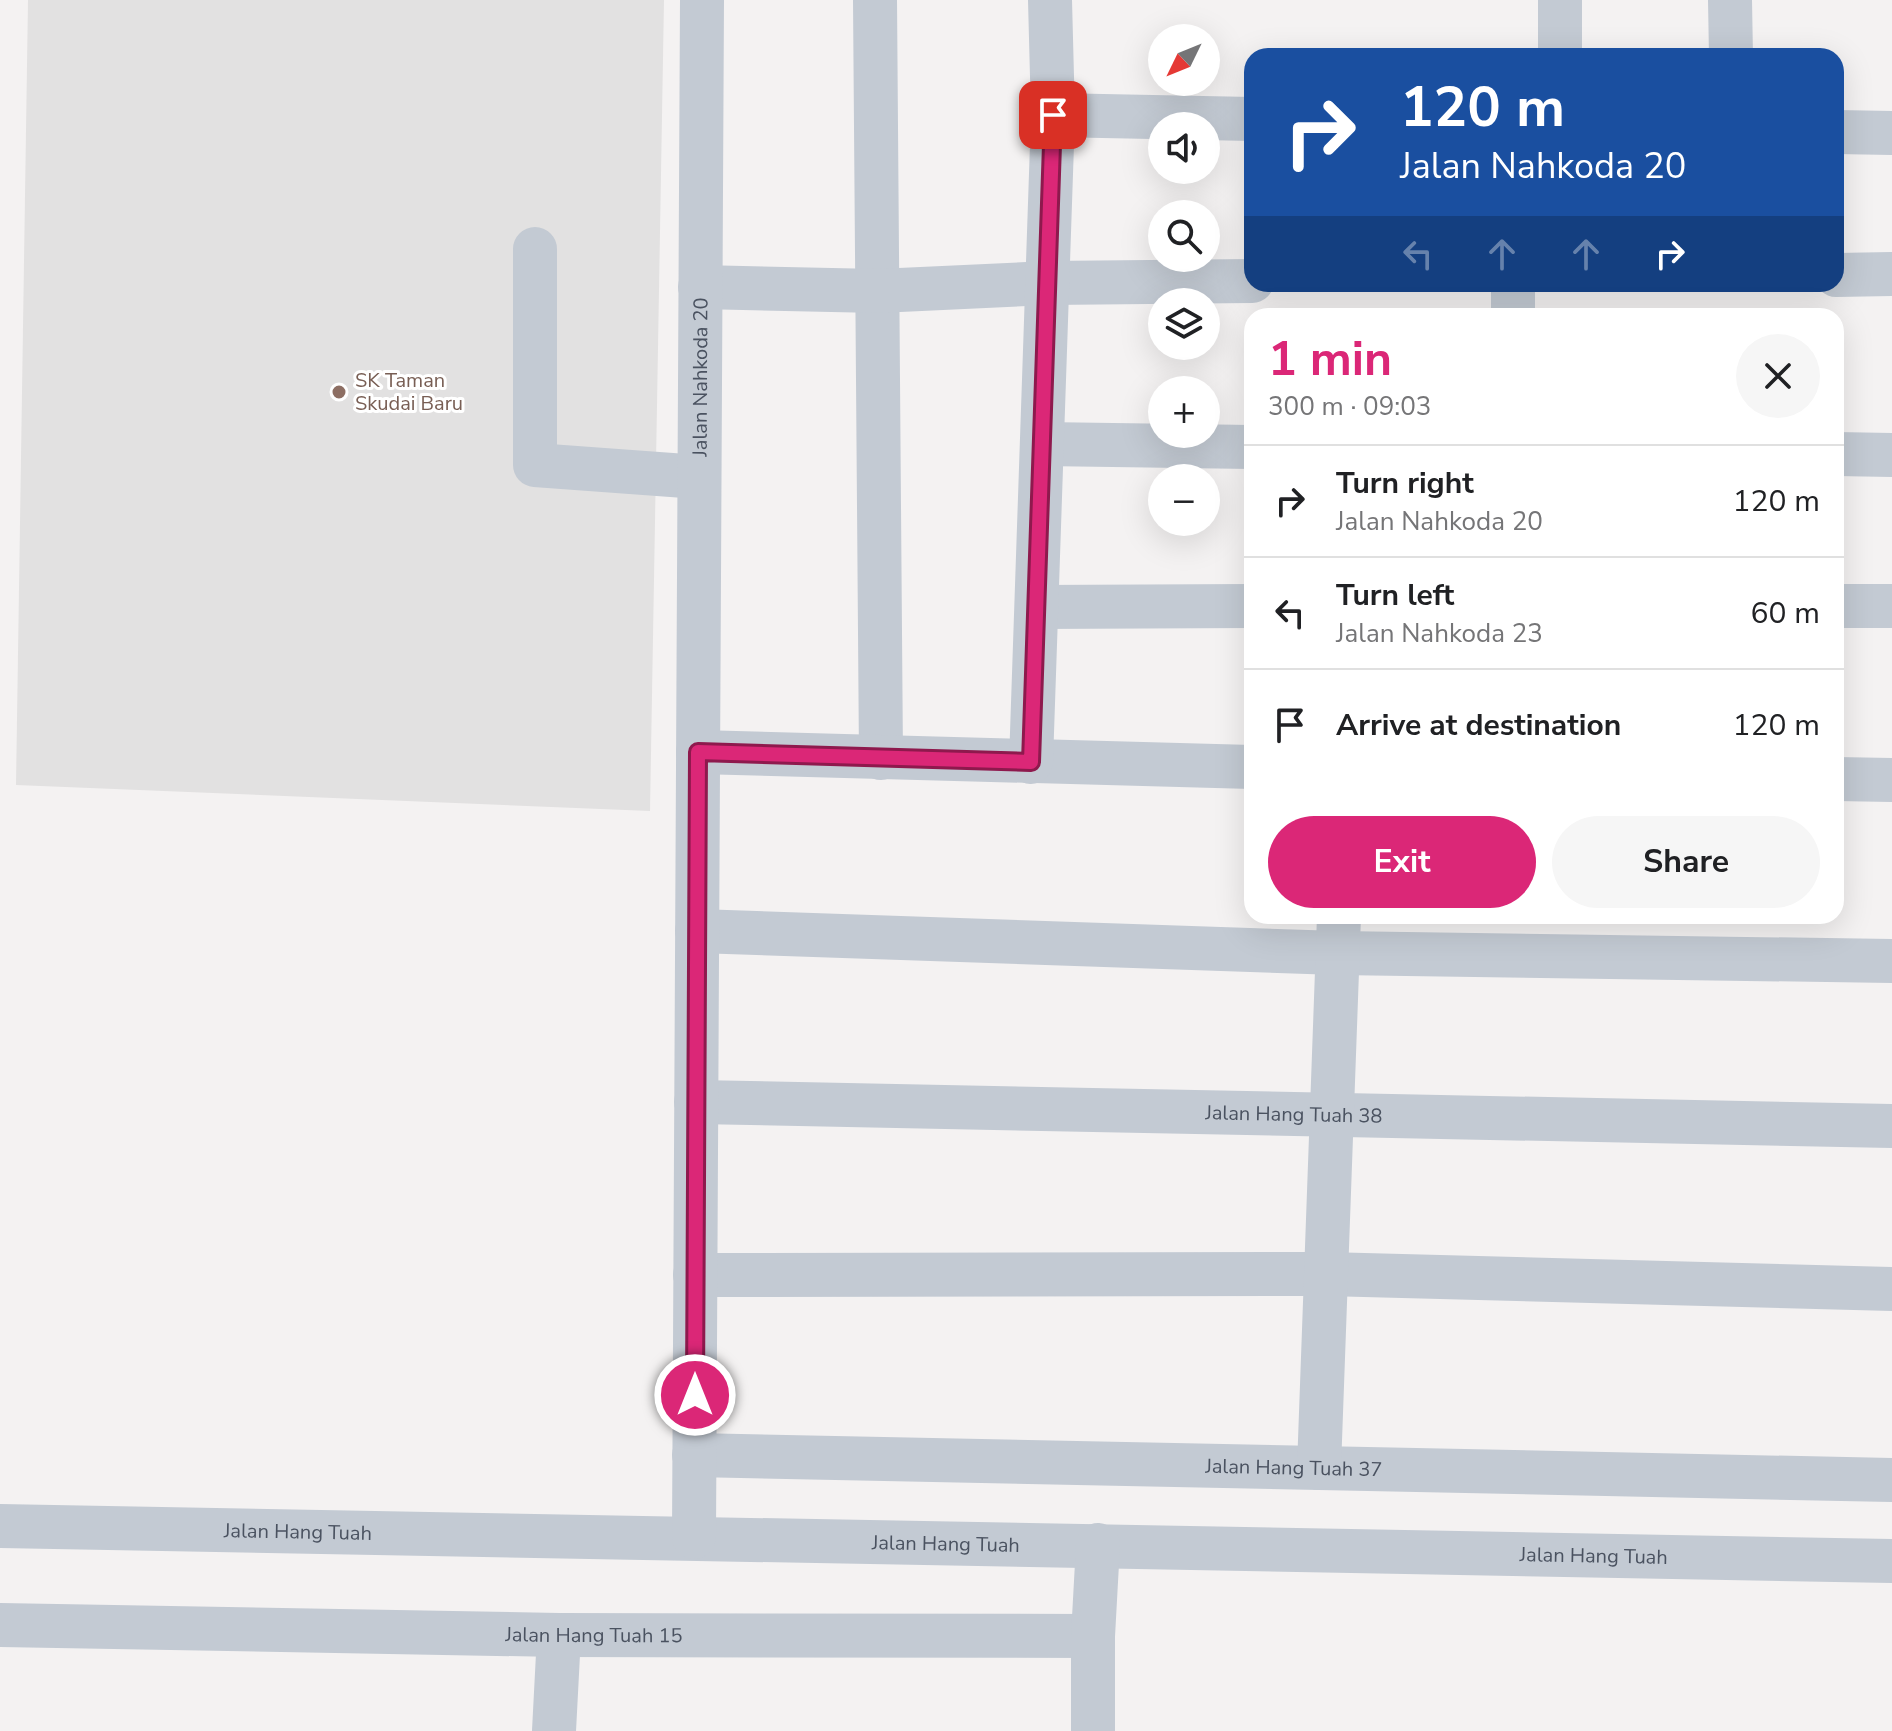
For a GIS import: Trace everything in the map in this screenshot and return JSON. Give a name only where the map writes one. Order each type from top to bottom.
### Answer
[{"type":"street","name":"Jalan Nahkoda 20","points":[[694,1537],[702,0]]},
{"type":"street","points":[[875,0],[881,758]]},
{"type":"street","points":[[1031,762],[1053,115],[1050,0]]},
{"type":"street","points":[[1560,0],[1560,48]]},
{"type":"street","points":[[1730,0],[1731,48]]},
{"type":"street","points":[[1053,115],[1244,119]]},
{"type":"street","points":[[1844,132],[1892,133]]},
{"type":"street","points":[[535,249],[535,465],[699,477]]},
{"type":"street","points":[[1844,275],[1892,274]]},
{"type":"street","points":[[700,287],[878,291],[1048,283],[1244,281]]},
{"type":"street","points":[[1043,444],[1244,447]]},
{"type":"street","points":[[1844,454],[1892,455]]},
{"type":"street","points":[[1037,607],[1244,606]]},
{"type":"street","points":[[1844,606],[1892,606]]},
{"type":"street","points":[[698,752],[1244,767]]},
{"type":"street","points":[[1844,779],[1892,780]]},
{"type":"street","points":[[697,931],[1338,935],[1892,961]]},
{"type":"street","points":[[1319,1468],[1338,935]]},
{"type":"street","name":"Jalan Hang Tuah 38","points":[[696,1102],[1892,1126]]},
{"type":"street","points":[[695,1275],[1326,1274],[1892,1289]]},
{"type":"street","name":"Jalan Hang Tuah 37","points":[[694,1455],[1892,1480]]},
{"type":"street","name":"Jalan Hang Tuah","points":[[0,1526],[1892,1561]]},
{"type":"street","points":[[1093,1731],[1093,1636],[1098,1545]]},
{"type":"street","name":"Jalan Hang Tuah 15","points":[[0,1625],[559,1635],[1093,1636]]},
{"type":"street","points":[[554,1731],[559,1635]]},
{"type":"shaded area","name":"SK Taman Skudai Baru","points":[[28,0],[664,0],[650,811],[16,785]]},
{"type":"place","name":"SK Taman Skudai Baru","points":[[339,392]]},
{"type":"route","points":[[695,1395],[698,752],[1031,762],[1053,115]]}]
